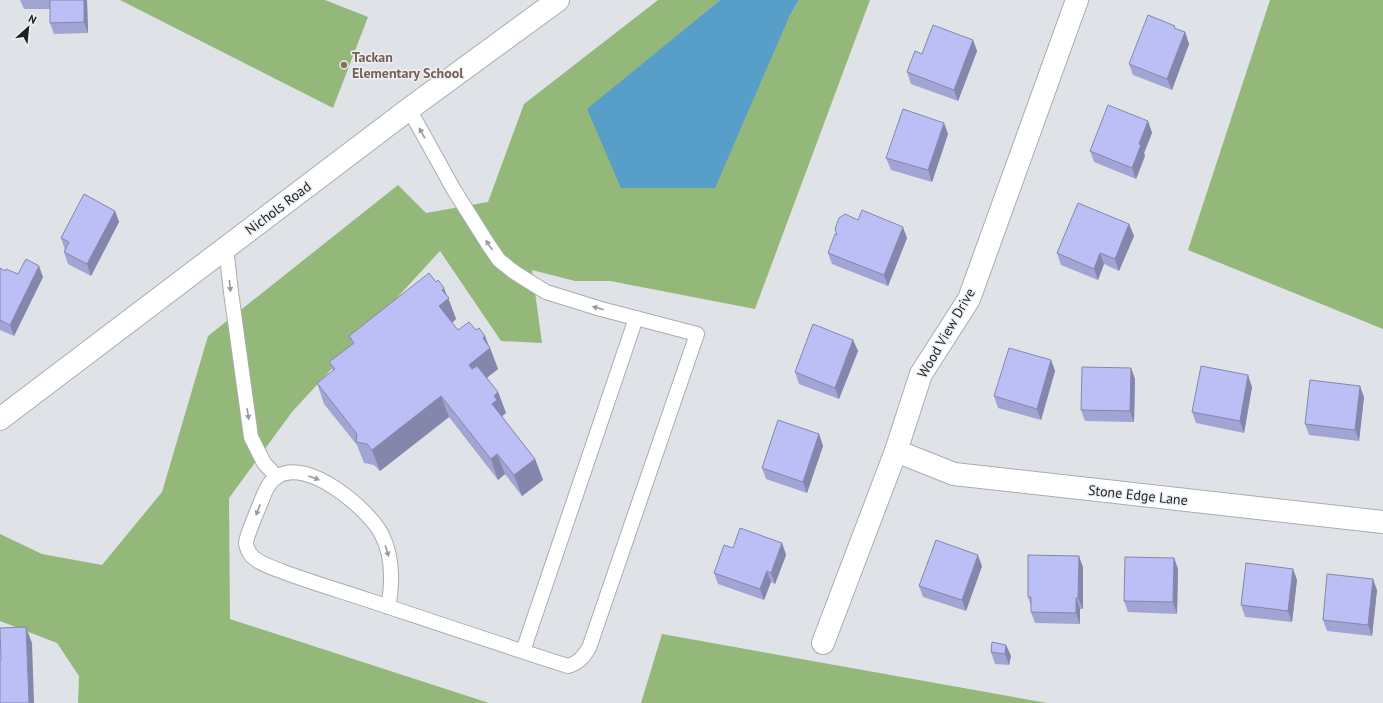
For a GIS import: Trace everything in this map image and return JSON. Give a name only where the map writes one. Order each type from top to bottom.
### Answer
[{"type":"street","name":"Nichols Road","points":[[0,419],[409,109],[558,0]]},
{"type":"street","name":"Wood View Drive","points":[[823,643],[896,451],[921,374],[969,298],[1077,0]]},
{"type":"street","name":"Stone Edge Lane","points":[[896,451],[954,474],[1383,522]]},
{"type":"lane","points":[[388,607],[391,593],[392,568],[381,534],[369,517],[353,501],[321,480],[306,475],[289,472],[277,477],[268,485],[246,543],[249,553],[259,561],[282,571],[388,607],[568,666],[577,664],[589,648],[697,334],[601,309],[546,292],[514,272],[499,260],[488,244],[454,190],[409,109]]},
{"type":"lane","points":[[226,247],[251,437],[264,463],[277,477]]},
{"type":"lane","points":[[524,651],[636,318]]},
{"type":"green space","points":[[120,0],[325,0],[368,17],[333,108]]},
{"type":"green space","points":[[658,0],[720,0],[588,109],[789,17],[799,0],[870,0],[755,309],[610,281],[575,281],[532,270],[542,343],[501,341],[440,251],[292,412],[229,498],[230,619],[489,703],[78,703],[79,676],[57,643],[0,621],[0,534],[42,554],[102,565],[162,492],[208,336],[398,185],[426,213],[488,202],[524,104]]},
{"type":"green space","points":[[1270,0],[1383,0],[1383,329],[1188,250]]},
{"type":"green space","points":[[662,634],[1047,703],[641,703]]},
{"type":"water","points":[[720,0],[799,0],[789,17],[715,188],[621,188],[587,109]]},
{"type":"building","points":[[50,0],[84,0],[84,22],[50,23]]},
{"type":"building","points":[[1148,15],[1175,26],[1174,28],[1185,32],[1167,79],[1129,64]]},
{"type":"building","points":[[933,25],[973,40],[954,90],[907,72],[915,51],[922,54]]},
{"type":"building","points":[[1108,105],[1148,121],[1132,168],[1090,151]]},
{"type":"building","points":[[903,109],[944,123],[928,170],[886,158]]},
{"type":"building","points":[[84,194],[115,211],[87,264],[64,252],[69,242],[61,238]]},
{"type":"building","points":[[1078,203],[1129,224],[1115,259],[1100,253],[1094,269],[1057,253]]},
{"type":"building","points":[[862,210],[903,227],[884,275],[828,253],[835,234],[837,235],[835,229],[839,218],[845,214],[858,220]]},
{"type":"building","points":[[26,259],[39,266],[10,325],[0,320],[0,268],[5,271],[6,269],[18,274]]},
{"type":"building","points":[[429,273],[436,282],[438,280],[444,288],[442,290],[449,298],[439,306],[458,330],[469,322],[476,330],[479,328],[485,336],[483,338],[490,348],[469,365],[472,369],[477,366],[498,392],[494,396],[497,400],[492,404],[535,459],[514,475],[497,454],[491,459],[441,396],[372,450],[367,444],[356,442],[357,434],[317,383],[335,369],[329,362],[354,343],[349,336]]},
{"type":"building","points":[[813,324],[853,340],[835,388],[795,372]]},
{"type":"building","points":[[1009,348],[1051,360],[1037,409],[994,396]]},
{"type":"building","points":[[1201,366],[1248,375],[1240,421],[1192,412]]},
{"type":"building","points":[[1082,367],[1131,368],[1130,411],[1081,410]]},
{"type":"building","points":[[1310,380],[1360,386],[1355,430],[1305,424]]},
{"type":"building","points":[[778,420],[819,434],[803,482],[762,468]]},
{"type":"building","points":[[740,528],[782,543],[771,573],[767,571],[760,589],[714,573],[724,545],[733,548]]},
{"type":"building","points":[[936,540],[978,555],[962,600],[919,586]]},
{"type":"building","points":[[1028,555],[1079,556],[1078,598],[1076,598],[1076,613],[1031,612],[1031,597],[1028,597]]},
{"type":"building","points":[[1125,557],[1174,558],[1173,602],[1124,601]]},
{"type":"building","points":[[1246,563],[1293,569],[1288,611],[1241,605]]},
{"type":"building","points":[[1327,574],[1373,579],[1368,625],[1323,620]]},
{"type":"building","points":[[26,627],[29,703],[0,703],[0,628]]},
{"type":"building","points":[[992,642],[1006,645],[1005,654],[991,652]]},
{"type":"place","name":"Tackan Elementary School","points":[[344,65]]}]
